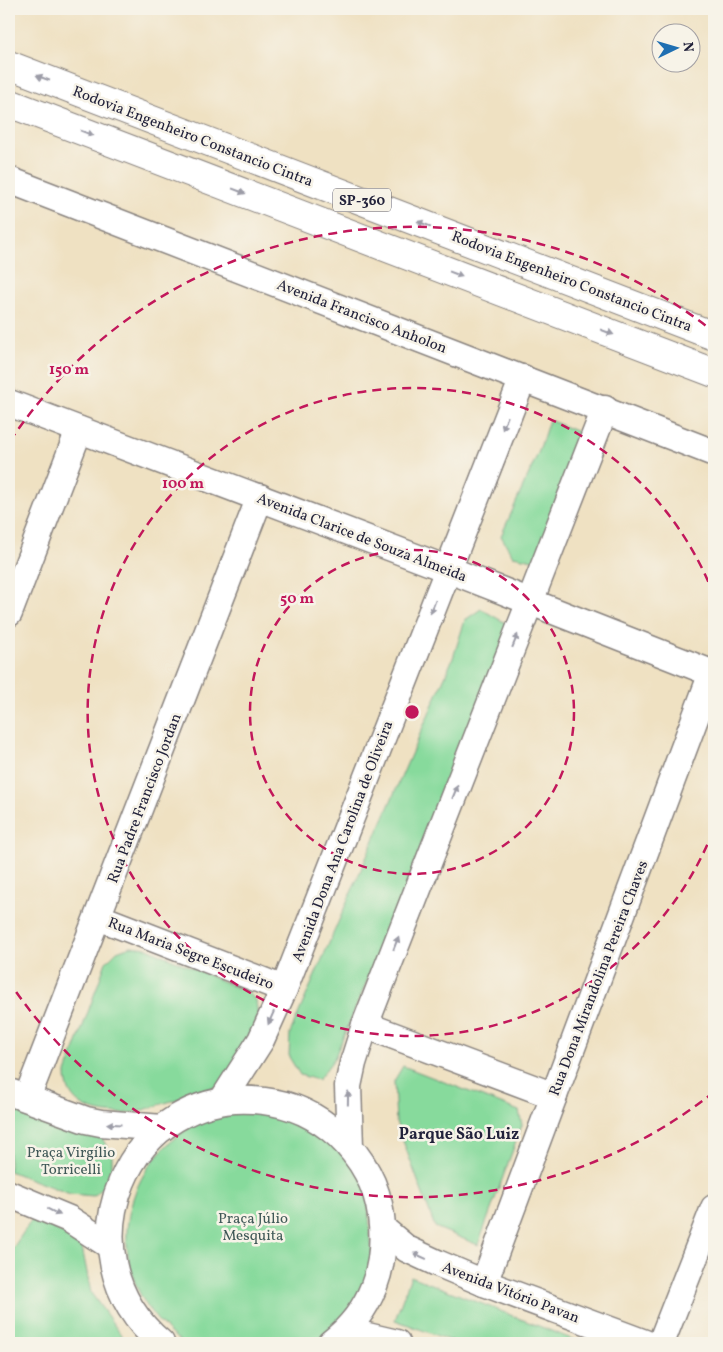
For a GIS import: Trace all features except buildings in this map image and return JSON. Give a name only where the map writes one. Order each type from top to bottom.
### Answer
[{"type":"highway","name":"Rodovia Engenheiro Constancio Cintra","points":[[9,65],[714,336]]},
{"type":"highway","name":"SP-360","points":[[9,103],[714,374]]},
{"type":"street","name":"Avenida Francisco Anholon","points":[[9,180],[605,409],[714,453]]},
{"type":"street","name":"Avenida Dona Ana Carolina de Oliveira","points":[[222,1101],[261,1040],[284,989],[523,378]]},
{"type":"street","name":"Avenida Clarice de Souza Almeida","points":[[9,403],[260,497],[713,674]]},
{"type":"street","points":[[350,1147],[348,1086],[352,1063],[365,1025],[605,409]]},
{"type":"street","points":[[9,613],[79,430]]},
{"type":"street","name":"Rua Padre Francisco Jordan","points":[[18,1095],[98,917],[260,497]]},
{"type":"street","name":"Rua Dona Mirandolina Pereira Chaves","points":[[484,1283],[713,674]]},
{"type":"street","name":"Rua Maria Segre Escudeiro","points":[[98,917],[284,989]]},
{"type":"street","points":[[365,1025],[554,1096]]},
{"type":"street","points":[[18,1095],[86,1120],[162,1128]]},
{"type":"street","points":[[150,1339],[121,1292],[113,1269],[109,1245],[111,1213],[120,1182],[138,1152],[162,1128],[180,1116],[222,1101],[249,1099],[276,1102],[303,1111],[328,1126],[350,1147],[363,1165],[373,1185],[380,1207],[383,1229],[383,1249],[380,1268],[374,1286],[358,1317],[339,1337]]},
{"type":"street","points":[[9,1194],[69,1219],[109,1245]]},
{"type":"street","points":[[661,1343],[714,1208]]},
{"type":"street","name":"Avenida Vitório Pavan","points":[[383,1229],[407,1250],[484,1283],[645,1343]]},
{"type":"street","points":[[339,1337],[397,1343]]},
{"type":"green space","points":[[549,420],[588,436],[538,561],[513,556],[501,536],[539,451]]},
{"type":"green space","points":[[481,609],[516,629],[334,1059],[318,1080],[300,1075],[289,1057],[290,1033],[453,658],[465,620]]},
{"type":"green space","points":[[131,946],[147,948],[247,992],[256,1000],[258,1018],[228,1083],[137,1112],[113,1114],[90,1109],[80,1104],[72,1096],[66,1073],[106,962],[117,951]]},
{"type":"green space","points":[[403,1066],[519,1111],[522,1125],[478,1245],[435,1227],[396,1122],[394,1081]]},
{"type":"green space","name":"Praça Virgílio Torricelli","points":[[9,1103],[102,1138],[112,1156],[112,1179],[94,1196],[70,1194],[9,1171]]},
{"type":"green space","name":"Praça Júlio Mesquita","points":[[268,1111],[315,1126],[366,1180],[374,1277],[323,1343],[183,1343],[157,1320],[139,1292],[129,1262],[127,1231],[133,1200],[146,1171],[166,1146],[194,1125],[220,1115]]},
{"type":"green space","points":[[33,1218],[81,1242],[91,1293],[127,1343],[9,1343],[9,1254]]},
{"type":"green space","points":[[411,1276],[582,1343],[457,1343],[395,1320]]},
{"type":"district","name":"Parque São Luiz","points":[[459,1133]]}]
